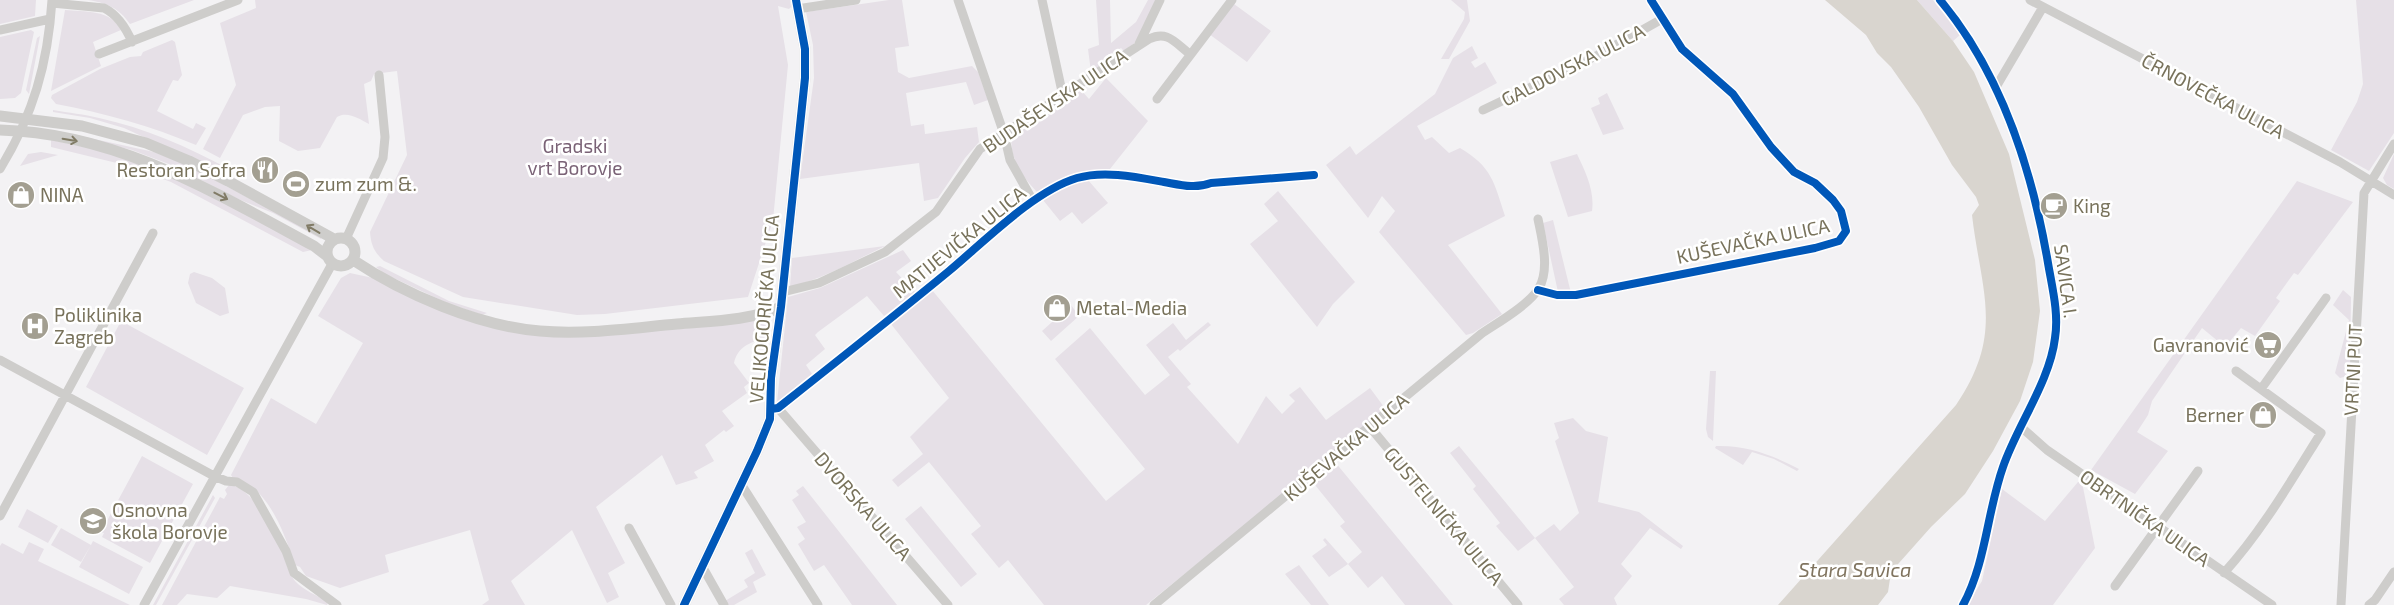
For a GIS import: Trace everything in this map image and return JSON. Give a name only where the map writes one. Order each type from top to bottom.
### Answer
[{"type":"street","points":[[100,54],[238,0]]},
{"type":"street","points":[[796,4],[856,0]]},
{"type":"street","points":[[958,0],[1004,134],[1006,148],[1014,170],[1033,202]]},
{"type":"street","points":[[1042,0],[1063,96]]},
{"type":"street","points":[[1138,46],[1160,0]]},
{"type":"street","points":[[1157,99],[1232,0]]},
{"type":"street","name":"KUŠEVAČKA ULICA","points":[[1154,605],[1481,334],[1517,309],[1538,290],[1557,296],[1576,295],[1793,253],[1831,244],[1839,241],[1844,236],[1846,231],[1843,218],[1832,200],[1815,182],[1794,172],[1771,146],[1733,94],[1682,49],[1652,0]]},
{"type":"street","name":"SAVICA I.","points":[[1940,0],[1971,41],[1996,87],[2010,122],[2035,201],[2047,254],[2056,316],[2055,338],[2050,360],[2003,467],[1977,567],[1963,605]]},
{"type":"street","name":"ČRNOVEČKA ULICA","points":[[2030,0],[2340,162],[2369,182],[2394,195]]},
{"type":"street","points":[[0,169],[22,131],[35,99],[52,2],[104,8],[124,25],[132,42]]},
{"type":"street","name":"VELIKOGORIČKA ULICA","points":[[684,605],[775,409],[771,378],[783,292],[805,78],[805,49],[796,4]]},
{"type":"street","points":[[1996,87],[2043,7]]},
{"type":"street","points":[[0,30],[50,19]]},
{"type":"street","name":"GALDOVSKA ULICA","points":[[1483,110],[1598,55],[1662,19]]},
{"type":"street","name":"BUDAŠEVSKA ULICA","points":[[783,292],[804,288],[844,272],[885,252],[908,236],[936,212],[980,149],[1138,46],[1162,34],[1190,54]]},
{"type":"street","points":[[346,239],[383,158],[385,137],[379,76]]},
{"type":"street","points":[[0,116],[28,118],[115,133],[172,153],[251,192],[334,240],[346,239],[355,248],[353,260]]},
{"type":"street","points":[[0,130],[22,131],[111,148],[166,168],[314,246],[340,267],[353,260]]},
{"type":"street","name":"VRTNI PUT","points":[[2342,605],[2360,231],[2364,193],[2394,144]]},
{"type":"street","name":"MATIJEVIČKA ULICA","points":[[775,409],[906,306],[1033,202],[1066,182],[1087,176],[1120,176],[1200,187],[1212,183],[1314,175]]},
{"type":"street","points":[[1538,219],[1543,244],[1541,284],[1538,290]]},
{"type":"street","points":[[0,516],[153,233]]},
{"type":"street","points":[[144,605],[329,260],[327,247],[334,240]]},
{"type":"street","points":[[353,260],[400,286],[447,308],[500,324],[538,331],[597,331],[689,323],[757,315],[781,308]]},
{"type":"street","points":[[2261,389],[2326,298]]},
{"type":"street","points":[[0,360],[214,476],[236,482],[254,492],[278,535],[294,574],[337,605]]},
{"type":"street","points":[[2224,574],[2246,549],[2321,433],[2236,371]]},
{"type":"street","name":"DVORSKA ULICA","points":[[775,409],[948,605]]},
{"type":"street","name":"GUSTELNIČKA ULICA","points":[[1370,427],[1518,605]]},
{"type":"street","name":"OBRTNIČKA ULICA","points":[[2021,427],[2047,450],[2159,526],[2224,574],[2272,605]]},
{"type":"street","points":[[2115,586],[2198,471]]},
{"type":"street","points":[[741,484],[818,605]]},
{"type":"street","points":[[629,528],[670,605]]},
{"type":"street","points":[[702,566],[724,605]]},
{"type":"street","points":[[2369,605],[2375,600],[2394,572]]},
{"type":"green space","points":[[0,0],[36,0],[35,16],[0,24]]},
{"type":"green space","points":[[88,0],[194,0],[130,24],[112,7]]},
{"type":"green space","name":"Gradski vrt Borovje","points":[[255,0],[790,0],[791,7],[789,9],[778,6],[788,65],[773,220],[748,297],[605,314],[577,315],[463,297],[384,261],[374,248],[370,232],[407,155],[397,71],[374,74],[371,81],[364,84],[369,124],[349,115],[341,115],[337,117],[320,148],[298,151],[279,141],[280,106],[265,107],[243,115],[220,158],[203,149],[236,85],[220,23],[256,8]]},
{"type":"green space","points":[[889,0],[902,0],[909,46],[895,48],[898,72],[909,78],[972,66],[978,72],[988,100],[974,105],[966,82],[906,93],[911,126],[924,124],[925,134],[977,127],[979,142],[965,158],[938,198],[924,201],[919,163],[800,179],[814,78],[813,45],[806,12]]},
{"type":"green space","points":[[1096,0],[1110,0],[1111,43],[1136,22],[1148,0],[1156,0],[1137,41],[1124,51],[1121,48],[1104,58],[1106,63],[1091,72],[1088,49],[1099,45]]},
{"type":"green space","points":[[1451,0],[1467,0],[1470,21],[1449,59],[1441,59],[1464,19],[1465,12]]},
{"type":"green space","points":[[1917,0],[1933,0],[1960,35],[1953,41]]},
{"type":"green space","points":[[2356,0],[2394,0],[2394,133],[2369,171],[2331,150],[2357,102],[2363,84]]},
{"type":"green space","points":[[1234,4],[1271,31],[1247,62],[1209,34]]},
{"type":"green space","points":[[65,10],[104,15],[117,23],[121,30],[93,42],[101,66],[51,91]]},
{"type":"green space","points":[[31,30],[34,32],[21,93],[15,98],[0,99],[0,37]]},
{"type":"green space","points":[[40,36],[29,94],[26,90],[37,38]]},
{"type":"green space","points":[[172,40],[175,42],[182,75],[178,81],[173,80],[157,111],[193,129],[196,123],[206,128],[196,145],[127,121],[56,104],[51,98],[52,95],[100,69],[130,57],[141,56],[143,52]]},
{"type":"green space","points":[[1472,46],[1478,58],[1471,62],[1475,68],[1485,62],[1497,83],[1417,126],[1425,140],[1432,137],[1449,153],[1460,148],[1479,162],[1490,176],[1505,216],[1448,245],[1502,314],[1473,333],[1466,335],[1379,232],[1395,211],[1382,196],[1368,218],[1326,165],[1350,146],[1356,155],[1435,94],[1453,58]]},
{"type":"green space","points":[[1106,78],[1148,121],[1110,169],[1100,169],[1072,176],[1037,192],[1014,159],[1011,144],[1012,136],[1039,120],[1081,90],[1089,99]]},
{"type":"green space","points":[[1607,93],[1624,129],[1603,135],[1591,108],[1600,104],[1598,98]]},
{"type":"green space","points":[[53,110],[133,127],[198,153],[229,169],[226,175],[124,128],[90,118],[53,112]]},
{"type":"green space","points":[[53,130],[154,152],[181,162],[322,237],[321,239],[273,213],[238,199],[174,166],[132,150]]},
{"type":"green space","points":[[51,140],[128,156],[170,172],[312,250],[303,252],[171,182],[129,166],[51,147]]},
{"type":"green space","points":[[41,152],[58,155],[20,166],[28,154]]},
{"type":"green space","points":[[1577,154],[1591,189],[1592,211],[1568,217],[1550,162]]},
{"type":"green space","points":[[2394,154],[2394,189],[2387,185],[2383,178]]},
{"type":"green space","points":[[1088,180],[1108,203],[1082,224],[1072,212],[1060,221],[1043,200],[1064,187]]},
{"type":"green space","points":[[2297,181],[2353,202],[2298,275],[2294,273],[2276,298],[2280,301],[2255,336],[2241,328],[2225,347],[2202,328],[2152,401],[2148,415],[2137,432],[2168,451],[2135,494],[2091,470]]},
{"type":"green space","points":[[1278,191],[1355,282],[1333,304],[1317,327],[1250,244],[1278,221],[1264,204]]},
{"type":"green space","points":[[1553,220],[1571,293],[1558,292],[1543,223]]},
{"type":"green space","points":[[885,246],[826,274],[790,287],[792,258]]},
{"type":"green space","points":[[903,250],[911,261],[896,272],[915,292],[884,316],[867,296],[818,332],[815,335],[825,349],[806,365],[812,374],[777,402],[788,297],[820,288]]},
{"type":"green space","points":[[380,266],[449,301],[487,313],[482,315],[447,303],[385,274],[376,267]]},
{"type":"green space","points":[[194,272],[212,278],[225,288],[229,313],[220,316],[196,303],[188,283],[190,274]]},
{"type":"green space","points":[[350,273],[373,278],[530,333],[768,317],[766,337],[746,346],[736,357],[734,363],[749,383],[744,387],[747,393],[722,411],[734,426],[726,432],[724,430],[705,445],[714,461],[694,472],[698,478],[676,485],[662,455],[596,507],[625,563],[608,573],[619,597],[607,603],[572,530],[511,581],[525,605],[482,605],[489,600],[470,530],[385,555],[389,572],[340,588],[306,576],[300,567],[295,565],[286,539],[266,501],[246,483],[233,478],[231,475],[271,398],[316,424],[363,343],[318,316],[341,278]]},
{"type":"green space","points":[[932,290],[1106,501],[1145,469],[1055,359],[1090,328],[1145,395],[1170,375],[1146,345],[1173,323],[1186,340],[1208,322],[1211,325],[1180,351],[1178,349],[1168,357],[1191,384],[1187,387],[1238,444],[1266,396],[1282,414],[1295,401],[1289,395],[1300,387],[1326,420],[1370,388],[1387,411],[1146,605],[1044,605],[1008,560],[999,568],[971,534],[981,526],[929,462],[898,487],[892,480],[923,454],[910,437],[949,398],[891,324]]},
{"type":"green space","points":[[2343,290],[2351,297],[2350,370],[2347,376],[2340,378],[2335,373],[2349,320],[2333,305]]},
{"type":"green space","points":[[1071,305],[1079,316],[1051,341],[1042,331]]},
{"type":"green space","points":[[121,321],[244,388],[207,455],[86,387]]},
{"type":"green space","points":[[1710,371],[1716,371],[1713,441],[1708,437],[1706,429]]},
{"type":"green space","points":[[1573,418],[1586,431],[1608,437],[1598,502],[1639,512],[1683,546],[1681,549],[1650,528],[1621,564],[1632,576],[1614,598],[1617,605],[1564,605],[1559,599],[1574,587],[1535,538],[1554,524],[1560,531],[1579,513],[1555,441],[1559,438],[1554,423]]},
{"type":"green space","points":[[1459,446],[1535,538],[1518,551],[1496,526],[1500,523],[1473,489],[1476,486],[1450,453]]},
{"type":"green space","points":[[1716,446],[1749,449],[1779,459],[1799,469],[1797,471],[1774,459],[1752,452],[1743,465],[1715,448]]},
{"type":"green space","points":[[142,456],[193,484],[150,563],[102,537],[104,533],[101,532]]},
{"type":"green space","points":[[1335,462],[1453,605],[1405,605],[1382,576],[1368,588],[1348,564],[1362,552],[1340,526],[1345,522],[1311,480]]},
{"type":"green space","points":[[2078,482],[2082,482],[2095,548],[2053,605],[1967,605],[1982,581],[2002,489],[2045,521]]},
{"type":"green space","points":[[229,485],[244,491],[258,507],[280,546],[295,581],[306,590],[328,602],[327,605],[306,599],[230,586],[217,598],[187,594],[177,605],[162,605],[220,497],[224,499],[227,494],[225,490]]},
{"type":"green space","points":[[803,486],[897,605],[852,605],[824,565],[814,571],[798,544],[805,539],[797,527],[806,522],[792,500],[799,495],[796,491]]},
{"type":"green space","points":[[213,495],[215,498],[156,605],[153,605]]},
{"type":"green space","points":[[921,506],[977,574],[961,587],[905,519]]},
{"type":"green space","points":[[27,509],[58,526],[48,543],[18,527]]},
{"type":"green space","points":[[61,528],[91,545],[81,562],[51,545]]},
{"type":"green space","points":[[1325,538],[1348,564],[1329,577],[1312,556],[1327,545],[1323,540]]},
{"type":"green space","points":[[93,541],[143,567],[129,594],[79,567]]},
{"type":"green space","points":[[29,542],[44,549],[38,561],[130,605],[0,605],[0,546],[2,543],[23,554]]},
{"type":"green space","points":[[752,549],[766,575],[753,582],[757,592],[734,605],[727,605],[725,601],[748,587],[744,580],[755,573],[745,553]]},
{"type":"green space","points":[[1299,565],[1329,605],[1311,605],[1285,574]]},
{"type":"water","name":"Stara Savica","points":[[1825,0],[1917,0],[1953,41],[1974,72],[2009,154],[2035,260],[2040,311],[2033,362],[2020,401],[1993,451],[1965,494],[1931,527],[1891,572],[1888,592],[1878,605],[1778,605],[1956,405],[1971,379],[1980,356],[1985,334],[1984,290],[1972,215],[1979,205],[1976,197],[1952,165],[1919,107],[1891,67],[1877,53],[1866,35]]},
{"type":"cycle path","points":[[684,605],[757,451],[770,419],[771,378],[781,307],[805,78],[805,49],[796,0]]},
{"type":"cycle path","points":[[1538,290],[1557,295],[1576,295],[1815,248],[1839,241],[1846,231],[1841,211],[1833,200],[1815,183],[1794,172],[1771,147],[1733,94],[1682,49],[1651,0]]},
{"type":"cycle path","points":[[1940,0],[1962,29],[1981,59],[2011,124],[2033,193],[2056,310],[2055,338],[2047,371],[2003,467],[1993,502],[1982,555],[1971,589],[1963,605]]},
{"type":"cycle path","points":[[771,409],[778,408],[864,340],[949,271],[1010,218],[1061,184],[1077,178],[1109,174],[1194,186],[1314,175]]},
{"type":"place","name":"Restoran Sofra","points":[[265,170]]},
{"type":"place","name":"zum zum &.","points":[[296,184]]},
{"type":"place","name":"NINA","points":[[21,195]]},
{"type":"place","name":"King","points":[[2054,206]]},
{"type":"place","name":"Metal-Media","points":[[1057,308]]},
{"type":"place","name":"Poliklinika Zagreb","points":[[35,326]]},
{"type":"place","name":"Gavranović","points":[[2268,345]]},
{"type":"place","name":"Berner","points":[[2263,415]]},
{"type":"place","name":"Osnovna škola Borovje","points":[[93,521]]}]
